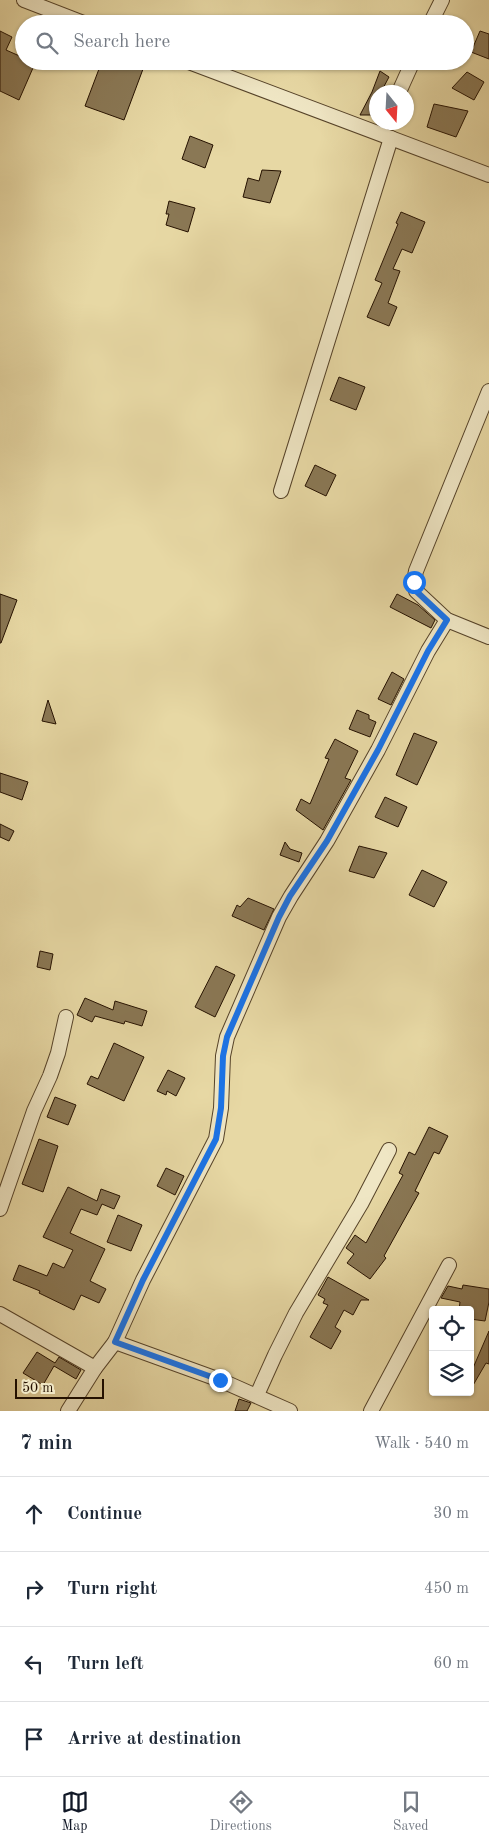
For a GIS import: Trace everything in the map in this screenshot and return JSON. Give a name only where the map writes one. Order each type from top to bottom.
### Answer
[{"type":"street","points":[[24,0],[63,15]]},
{"type":"street","points":[[434,15],[442,0]]},
{"type":"street","points":[[212,70],[388,132],[489,175]]},
{"type":"street","points":[[401,85],[408,70]]},
{"type":"street","points":[[281,491],[388,132]]},
{"type":"street","points":[[489,391],[416,571],[414,582],[416,591],[447,620],[489,637]]},
{"type":"street","points":[[68,1411],[95,1368],[115,1342],[143,1280],[216,1139],[221,1108],[223,1056],[227,1037],[279,917],[290,896],[327,841],[378,750],[428,651],[447,620]]},
{"type":"street","points":[[0,1209],[34,1111],[50,1076],[66,1017]]},
{"type":"street","points":[[257,1395],[296,1313],[361,1204],[389,1150]]},
{"type":"street","points":[[371,1411],[449,1265]]},
{"type":"street","points":[[0,1314],[95,1368]]},
{"type":"street","points":[[115,1342],[220,1380],[290,1411]]},
{"type":"building","points":[[0,31],[12,37],[6,50],[15,54],[15,70],[32,70],[19,100],[0,91]]},
{"type":"building","points":[[480,31],[489,34],[489,59],[474,53],[474,45]]},
{"type":"building","points":[[99,70],[143,70],[124,120],[85,106]]},
{"type":"building","points":[[380,71],[389,77],[385,85],[375,85]]},
{"type":"building","points":[[467,72],[484,82],[474,100],[452,88]]},
{"type":"building","points":[[369,98],[369,115],[360,115]]},
{"type":"building","points":[[434,104],[468,111],[456,137],[427,127]]},
{"type":"building","points":[[190,136],[213,145],[205,168],[182,159]]},
{"type":"building","points":[[262,170],[281,171],[270,203],[243,197],[248,178],[259,181]]},
{"type":"building","points":[[169,201],[195,208],[188,232],[166,225],[169,214],[166,214]]},
{"type":"building","points":[[401,212],[425,222],[412,253],[402,249],[393,269],[400,271],[388,303],[397,307],[389,326],[367,317],[382,283],[375,280]]},
{"type":"building","points":[[339,377],[365,387],[356,410],[330,400]]},
{"type":"building","points":[[315,465],[336,475],[326,496],[305,486]]},
{"type":"building","points":[[0,594],[17,600],[1,643],[0,643]]},
{"type":"building","points":[[397,594],[418,605],[435,620],[431,628],[390,607]]},
{"type":"building","points":[[392,672],[404,679],[391,705],[378,699]]},
{"type":"building","points":[[48,700],[56,724],[42,721]]},
{"type":"building","points":[[357,710],[369,715],[369,719],[376,722],[370,737],[349,729]]},
{"type":"building","points":[[414,733],[437,742],[417,785],[396,775]]},
{"type":"building","points":[[335,739],[358,751],[345,778],[351,780],[323,830],[296,810],[301,799],[310,804],[329,759],[325,758]]},
{"type":"building","points":[[0,773],[28,782],[22,800],[0,792]]},
{"type":"building","points":[[385,797],[407,807],[398,827],[375,817]]},
{"type":"building","points":[[0,824],[14,831],[9,841],[0,837]]},
{"type":"building","points":[[285,842],[290,849],[302,853],[299,862],[280,855]]},
{"type":"building","points":[[359,846],[387,853],[374,878],[349,871]]},
{"type":"building","points":[[422,870],[447,882],[434,907],[409,895]]},
{"type":"building","points":[[248,898],[274,909],[264,930],[232,916],[237,905],[240,907]]},
{"type":"building","points":[[40,951],[53,954],[50,970],[37,967]]},
{"type":"building","points":[[216,966],[235,975],[215,1017],[195,1007]]},
{"type":"building","points":[[85,998],[113,1010],[115,1001],[147,1011],[142,1026],[125,1021],[124,1024],[95,1016],[92,1022],[77,1015]]},
{"type":"building","points":[[114,1043],[144,1057],[124,1101],[87,1084],[91,1076],[98,1079]]},
{"type":"building","points":[[168,1070],[185,1078],[176,1096],[167,1091],[166,1095],[157,1091]]},
{"type":"building","points":[[55,1097],[76,1105],[68,1125],[47,1117]]},
{"type":"building","points":[[429,1127],[448,1136],[439,1154],[434,1152],[415,1191],[419,1193],[384,1256],[386,1258],[370,1279],[347,1263],[354,1254],[346,1248],[355,1235],[366,1243],[403,1175],[399,1173],[409,1152],[415,1155]]},
{"type":"building","points":[[39,1139],[58,1146],[43,1192],[22,1184]]},
{"type":"building","points":[[166,1168],[184,1176],[175,1195],[157,1186]]},
{"type":"building","points":[[68,1187],[97,1201],[101,1189],[120,1196],[114,1209],[102,1204],[97,1215],[81,1209],[70,1233],[105,1249],[90,1281],[106,1289],[99,1303],[81,1295],[74,1310],[39,1293],[40,1291],[13,1280],[19,1265],[47,1276],[53,1263],[64,1268],[73,1250],[43,1237]]},
{"type":"building","points":[[118,1215],[142,1225],[131,1251],[107,1242]]},
{"type":"building","points":[[328,1277],[369,1300],[361,1300],[353,1315],[344,1310],[335,1327],[341,1331],[331,1349],[310,1337],[328,1305],[323,1303],[325,1299],[318,1295]]},
{"type":"building","points":[[463,1285],[489,1289],[489,1302],[485,1321],[474,1320],[474,1306],[460,1306],[460,1302],[441,1298],[448,1286],[462,1289]]},
{"type":"building","points":[[489,1331],[489,1364],[486,1363],[474,1384],[474,1366]]},
{"type":"building","points":[[37,1352],[55,1363],[59,1357],[81,1370],[76,1379],[54,1366],[43,1385],[23,1373]]},
{"type":"building","points":[[239,1399],[251,1403],[247,1411],[235,1411]]},
{"type":"route","points":[[220,1380],[115,1342],[143,1280],[216,1139],[221,1108],[223,1056],[227,1037],[279,917],[290,896],[327,841],[378,750],[428,651],[447,620],[416,591],[414,582]]}]
